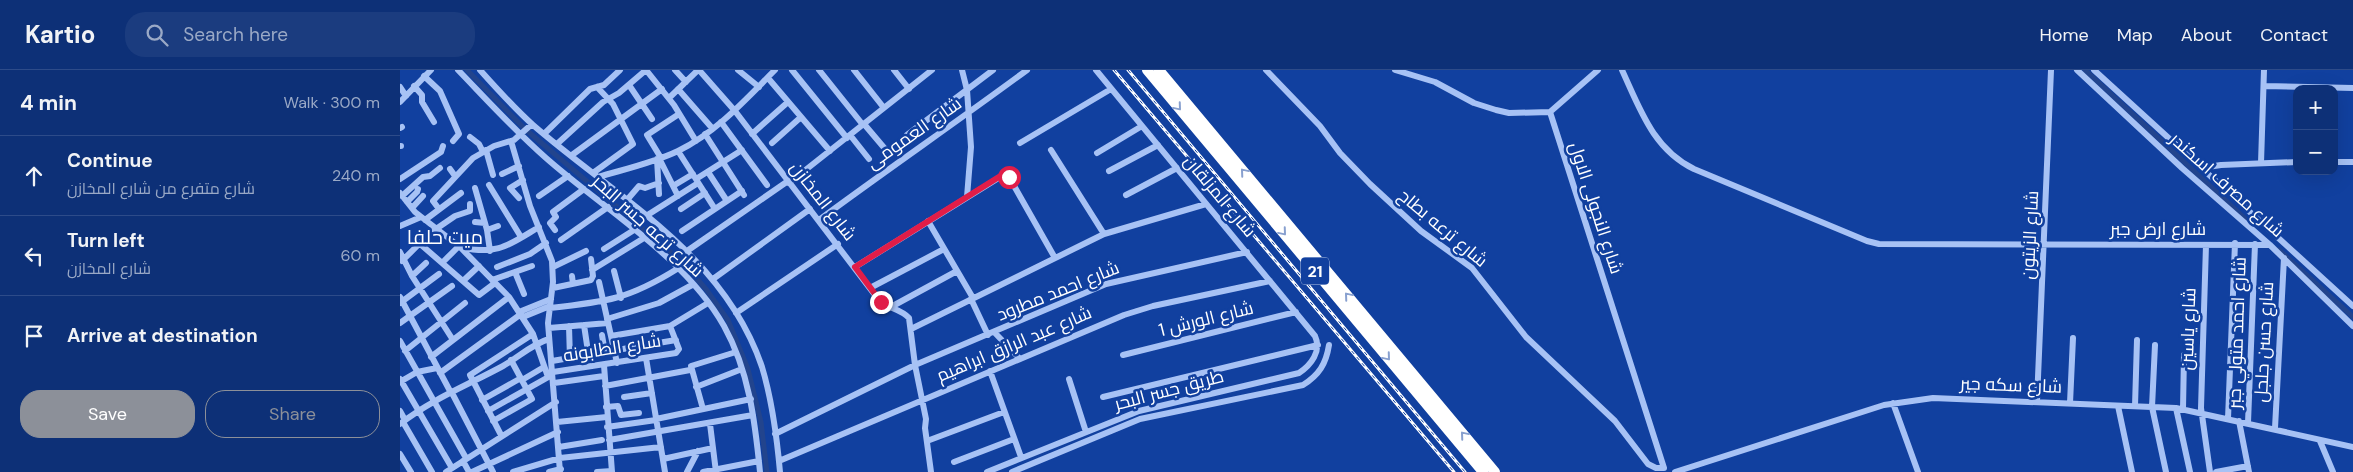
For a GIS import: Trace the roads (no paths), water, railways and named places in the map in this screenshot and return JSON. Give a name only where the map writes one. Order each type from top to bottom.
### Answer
[{"type":"highway","name":"21","points":[[1147,70],[1483,472]]},
{"type":"highway","name":"21","points":[[1159,70],[1495,472]]},
{"type":"street","points":[[400,102],[424,74],[431,70]]},
{"type":"street","name":"شارع ترعه جسر البحر","points":[[458,70],[568,176],[644,238],[677,269],[708,303],[723,325],[742,369],[751,399],[760,472]]},
{"type":"street","name":"شارع ترعه جسر البحر","points":[[480,70],[531,125],[646,216],[687,251],[713,279],[736,313],[761,365],[775,434],[780,472]]},
{"type":"street","points":[[544,134],[590,89],[604,85],[620,70]]},
{"type":"street","points":[[557,144],[608,98],[646,70],[669,98],[696,141]]},
{"type":"street","points":[[675,70],[686,82]]},
{"type":"street","points":[[669,98],[699,70]]},
{"type":"street","name":"شارع المخازن","points":[[699,70],[735,111],[881,302],[889,308],[906,314],[911,328]]},
{"type":"street","points":[[738,70],[759,87]]},
{"type":"street","points":[[792,70],[869,159]]},
{"type":"street","points":[[819,70],[863,125],[886,150]]},
{"type":"street","points":[[854,70],[884,108]]},
{"type":"street","points":[[894,70],[908,89]]},
{"type":"street","points":[[687,251],[830,151],[932,70]]},
{"type":"street","points":[[962,70],[967,90],[971,161],[967,197]]},
{"type":"street","points":[[907,135],[993,70]]},
{"type":"street","name":"شارع العمومى","points":[[818,220],[968,114],[1026,70]]},
{"type":"street","name":"شارع المزلقان","points":[[1096,70],[1296,312],[1318,344]]},
{"type":"street","name":"شارع ترعه بطاح","points":[[1266,70],[1320,126],[1340,153],[1370,184],[1421,231],[1472,268],[1526,337],[1614,421],[1648,464],[1666,470]]},
{"type":"street","points":[[1395,70],[1434,82],[1474,103],[1509,112],[1550,112],[1598,70]]},
{"type":"street","name":"شارع ارض جبر","points":[[1622,70],[1654,135],[1674,157],[1694,169],[1867,241],[1884,244],[1997,246],[2044,243],[2206,245],[2235,243],[2270,245]]},
{"type":"street","name":"شارع الزيتون","points":[[2037,401],[2051,70]]},
{"type":"street","name":"شارع مصرف اسكندر","points":[[2077,70],[2182,168],[2270,245],[2353,326]]},
{"type":"street","name":"شارع مصرف اسكندر","points":[[2094,70],[2353,306]]},
{"type":"street","points":[[2263,163],[2264,70]]},
{"type":"street","points":[[2265,86],[2268,70]]},
{"type":"street","points":[[596,175],[659,158],[678,151],[696,141],[735,111],[771,73],[788,102],[830,151]]},
{"type":"street","points":[[424,74],[442,95],[458,134],[453,141]]},
{"type":"street","points":[[628,85],[652,119]]},
{"type":"street","points":[[414,86],[422,95],[421,100],[434,122]]},
{"type":"street","points":[[2265,86],[2353,88]]},
{"type":"street","points":[[596,175],[631,147],[633,142],[608,98],[597,87]]},
{"type":"street","points":[[400,88],[406,96]]},
{"type":"street","points":[[1020,143],[1111,88]]},
{"type":"street","points":[[572,156],[662,89]]},
{"type":"street","points":[[678,89],[712,128]]},
{"type":"street","points":[[752,134],[788,102]]},
{"type":"street","name":"شارع النجولى الاول","points":[[1550,112],[1666,470]]},
{"type":"street","points":[[678,196],[648,135],[679,114]]},
{"type":"street","points":[[772,143],[801,117]]},
{"type":"street","points":[[720,122],[767,185]]},
{"type":"street","points":[[439,209],[433,201],[465,164],[484,151],[511,142],[531,125]]},
{"type":"street","points":[[1097,153],[1142,126]]},
{"type":"street","points":[[682,231],[727,201],[743,193],[704,134]]},
{"type":"street","points":[[470,138],[479,144],[484,151],[493,175]]},
{"type":"street","points":[[511,142],[530,206],[546,243],[553,267],[549,328],[552,361],[551,375]]},
{"type":"street","points":[[1109,171],[1158,145]]},
{"type":"street","points":[[400,179],[413,166],[441,152],[442,146]]},
{"type":"street","points":[[646,216],[678,196],[696,179],[742,150]]},
{"type":"street","points":[[1051,150],[1104,234]]},
{"type":"street","points":[[678,151],[715,210]]},
{"type":"street","points":[[659,158],[660,194]]},
{"type":"street","points":[[2201,168],[2293,162]]},
{"type":"street","points":[[2338,162],[2353,162]]},
{"type":"street","points":[[502,174],[519,166]]},
{"type":"street","points":[[403,197],[423,177],[430,176],[440,168]]},
{"type":"street","points":[[1126,195],[1176,168]]},
{"type":"street","points":[[450,169],[455,176]]},
{"type":"street","points":[[708,172],[727,201]]},
{"type":"street","points":[[855,267],[1005,174],[1009,177],[1054,258]]},
{"type":"street","points":[[539,196],[568,176]]},
{"type":"street","points":[[673,186],[696,179]]},
{"type":"street","points":[[519,198],[510,188],[523,180]]},
{"type":"street","points":[[627,200],[639,186],[646,188],[659,183]]},
{"type":"street","points":[[489,185],[521,237]]},
{"type":"street","points":[[475,188],[487,230],[490,251]]},
{"type":"street","points":[[403,197],[418,192],[418,189]]},
{"type":"street","points":[[555,230],[550,223],[556,217],[553,212],[584,189]]},
{"type":"street","points":[[400,226],[423,219],[461,193]]},
{"type":"street","points":[[681,209],[705,193]]},
{"type":"street","points":[[412,208],[422,196]]},
{"type":"street","points":[[403,197],[423,219],[459,246],[509,297],[533,334],[544,367],[554,382],[560,470],[548,472]]},
{"type":"street","points":[[402,261],[435,228],[454,216],[470,211],[470,204]]},
{"type":"street","points":[[931,472],[926,419],[915,365],[911,328],[1104,234],[1206,204]]},
{"type":"street","points":[[561,240],[608,207]]},
{"type":"street","points":[[713,279],[810,209]]},
{"type":"street","points":[[928,221],[992,334],[1020,359]]},
{"type":"street","points":[[475,222],[485,223]]},
{"type":"street","points":[[487,230],[498,226]]},
{"type":"street","points":[[459,246],[490,251],[506,246],[539,227]]},
{"type":"street","points":[[604,249],[634,230]]},
{"type":"street","points":[[592,270],[644,238]]},
{"type":"street","points":[[420,243],[479,295],[494,282],[532,266]]},
{"type":"street","points":[[497,267],[530,254],[546,243]]},
{"type":"street","points":[[2228,419],[2235,243]]},
{"type":"street","points":[[736,313],[838,244]]},
{"type":"street","name":"شارع احمد متولي جبر","points":[[2248,423],[2255,244]]},
{"type":"street","name":"شارع ياسين","points":[[2206,245],[2202,413],[2210,472]]},
{"type":"street","points":[[442,263],[459,246]]},
{"type":"street","points":[[870,288],[944,249]]},
{"type":"street","points":[[553,267],[586,251]]},
{"type":"street","points":[[400,252],[402,261],[453,340]]},
{"type":"street","name":"شارع احمد مطرود","points":[[775,434],[915,365],[1111,283],[1247,252]]},
{"type":"street","name":"شارع حسن جلجل","points":[[2275,428],[2284,258]]},
{"type":"street","points":[[552,288],[591,280],[591,259]]},
{"type":"street","points":[[412,276],[426,263]]},
{"type":"street","points":[[462,281],[478,266]]},
{"type":"street","points":[[521,314],[550,307],[603,302],[621,298],[641,290],[677,269]]},
{"type":"street","points":[[889,308],[957,270]]},
{"type":"street","points":[[614,271],[621,298]]},
{"type":"street","points":[[515,272],[524,294]]},
{"type":"street","points":[[439,274],[401,301],[482,447],[493,472]]},
{"type":"street","points":[[572,276],[573,284]]},
{"type":"street","name":"شارع عبد الرازق ابراهيم","points":[[779,461],[921,399],[1136,311],[1270,281]]},
{"type":"street","points":[[599,282],[617,363]]},
{"type":"street","points":[[549,328],[608,321],[659,303],[692,285]]},
{"type":"street","points":[[400,323],[430,304],[452,286]]},
{"type":"street","points":[[431,357],[509,297]]},
{"type":"street","points":[[551,299],[521,314],[439,371],[417,372],[401,381],[449,470],[482,447],[556,402]]},
{"type":"street","points":[[405,351],[465,303]]},
{"type":"street","points":[[611,336],[670,326],[708,303]]},
{"type":"street","name":"شارع الورش 1","points":[[1123,354],[1296,312]]},
{"type":"street","points":[[584,325],[587,345]]},
{"type":"street","points":[[569,326],[570,359]]},
{"type":"street","name":"شارع الطابونه","points":[[551,375],[678,352],[679,349],[670,326]]},
{"type":"street","points":[[501,435],[471,381],[471,374],[533,334]]},
{"type":"street","points":[[602,335],[605,353]]},
{"type":"street","points":[[2070,402],[2074,338]]},
{"type":"street","name":"شارع الطابونه","points":[[403,422],[451,391],[511,360],[537,343],[549,339]]},
{"type":"street","points":[[552,361],[615,352],[676,340]]},
{"type":"street","points":[[2135,406],[2137,340]]},
{"type":"street","points":[[400,341],[434,401],[470,472],[558,432]]},
{"type":"street","points":[[1103,398],[1318,344]]},
{"type":"street","name":"طريق جسر البحر","points":[[987,472],[1139,410],[1299,373],[1311,362],[1318,344]]},
{"type":"street","name":"طريق جسر البحر","points":[[1012,472],[1140,419],[1303,385],[1311,380],[1324,365],[1330,345]]},
{"type":"street","points":[[2155,345],[2152,406],[2166,472]]},
{"type":"street","points":[[605,386],[690,369],[736,352]]},
{"type":"street","points":[[2184,355],[2180,408],[2190,472]]},
{"type":"street","points":[[646,358],[665,472]]},
{"type":"street","points":[[493,421],[532,400],[511,360]]},
{"type":"street","points":[[597,472],[612,471],[610,452],[605,440],[607,417],[604,365]]},
{"type":"street","points":[[482,400],[544,367]]},
{"type":"street","points":[[690,369],[703,409]]},
{"type":"street","points":[[696,386],[742,369]]},
{"type":"street","points":[[990,371],[1021,457]]},
{"type":"street","points":[[488,411],[551,375]]},
{"type":"street","points":[[554,382],[604,376]]},
{"type":"street","points":[[1069,379],[1086,432]]},
{"type":"street","points":[[624,397],[652,393]]},
{"type":"street","name":"شارع سكه جير","points":[[1674,472],[1893,403],[1933,398],[2070,402],[2180,408],[2353,447]]},
{"type":"street","points":[[607,427],[656,420],[751,399]]},
{"type":"street","points":[[1893,403],[1918,472]]},
{"type":"street","points":[[606,407],[618,406],[621,415],[638,413]]},
{"type":"street","points":[[2118,406],[2132,472]]},
{"type":"street","points":[[400,411],[403,422],[432,472]]},
{"type":"street","points":[[927,441],[1004,412]]},
{"type":"street","points":[[559,447],[753,416]]},
{"type":"street","points":[[557,422],[607,417]]},
{"type":"street","points":[[2216,472],[2248,469],[2239,421]]},
{"type":"street","points":[[710,424],[716,471]]},
{"type":"street","points":[[954,462],[1014,439]]},
{"type":"street","points":[[2320,441],[2333,472]]},
{"type":"street","points":[[513,472],[560,458],[661,447]]},
{"type":"street","points":[[663,459],[713,448]]},
{"type":"street","points":[[688,472],[698,451]]},
{"type":"street","points":[[400,454],[411,472]]},
{"type":"street","points":[[703,472],[716,471],[759,460]]},
{"type":"street","points":[[1658,472],[1666,470]]},
{"type":"waterway","points":[[467,70],[525,129],[679,259],[706,289],[728,320],[748,369],[761,422],[767,472]]},
{"type":"waterway","points":[[2085,70],[2251,224]]},
{"type":"waterway","points":[[2279,250],[2353,317]]},
{"type":"railway","points":[[1114,70],[1454,472]]},
{"type":"railway","points":[[1128,70],[1465,472]]},
{"type":"district","name":"ميت حلفا","points":[[445,237]]}]
